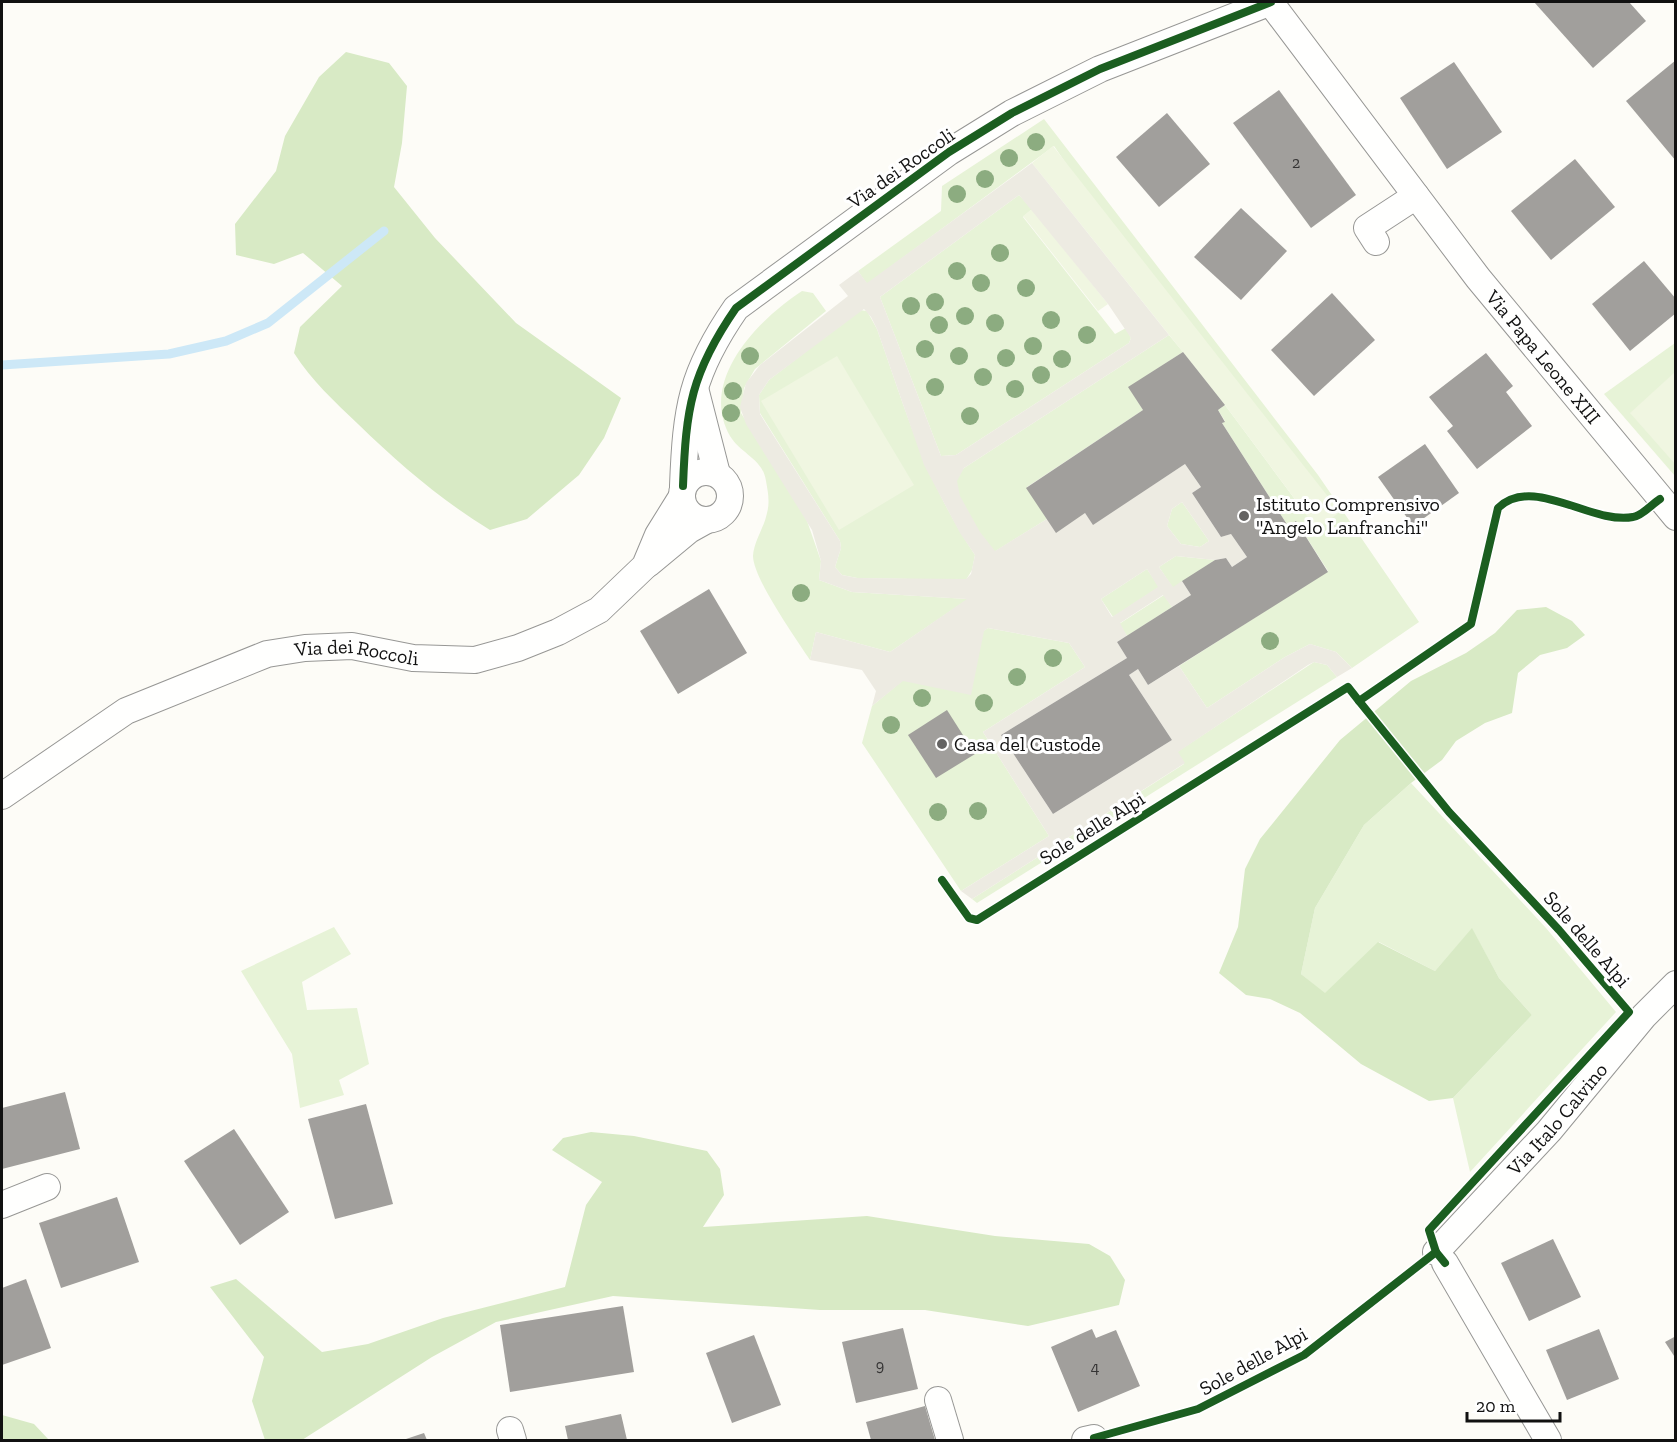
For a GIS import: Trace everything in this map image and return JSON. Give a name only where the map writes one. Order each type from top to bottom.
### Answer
[{"type":"street","name":"Via Papa Leone XIII","points":[[1271,2],[1478,278],[1676,517]]},
{"type":"street","name":"Via dei Roccoli","points":[[2,796],[126,711],[267,654],[304,648],[352,646],[413,658],[475,660],[518,648],[558,632],[598,610],[645,566],[682,492],[685,426],[694,386],[712,343],[736,308],[949,152],[1012,113],[1100,69],[1271,2]]},
{"type":"street","points":[[1376,242],[1367,228],[1416,196]]},
{"type":"street","points":[[645,566],[657,559],[689,530],[722,514],[730,500],[728,485],[717,474],[694,386]]},
{"type":"street","points":[[707,520],[699,519],[687,512],[682,492],[688,479],[702,472],[717,474]]},
{"type":"street","name":"Via Italo Calvino","points":[[1548,1440],[1441,1258],[1644,1016],[1676,984]]},
{"type":"street","points":[[2,1205],[47,1187]]},
{"type":"street","points":[[938,1400],[950,1440]]},
{"type":"green space","points":[[346,52],[389,63],[407,86],[402,143],[394,187],[435,238],[516,323],[621,398],[604,438],[579,475],[527,519],[490,530],[472,518],[421,481],[389,453],[308,373],[294,353],[300,327],[342,286],[303,253],[274,264],[236,255],[235,224],[276,171],[285,136],[319,77]]},
{"type":"green space","points":[[1044,119],[1318,475],[1419,622],[1352,668],[1336,652],[1310,644],[1285,657],[1207,708],[1179,666],[1328,571],[1296,521],[1288,526],[1222,423],[1225,421],[1218,410],[1225,405],[1317,529],[1054,146],[867,284],[858,271],[941,211],[942,186]]},
{"type":"green space","points":[[1053,146],[1340,512],[1317,529],[1225,405],[1032,163]]},
{"type":"green space","points":[[1019,195],[1032,209],[1023,217],[1115,334],[1126,328],[1131,338],[1129,343],[956,455],[941,456],[880,297]]},
{"type":"green space","points":[[1032,209],[1108,304],[1098,311],[1023,216]]},
{"type":"green space","points":[[802,291],[813,293],[826,311],[755,369],[744,388],[741,413],[806,518],[821,561],[819,580],[852,592],[968,599],[890,652],[816,632],[810,660],[776,608],[755,566],[754,550],[768,509],[766,481],[761,467],[730,436],[722,415],[722,394],[727,373],[752,334],[785,303]]},
{"type":"green space","points":[[860,310],[867,311],[877,329],[930,473],[958,528],[975,555],[972,570],[966,580],[857,578],[842,575],[835,567],[841,548],[840,541],[760,413],[759,395],[769,380]]},
{"type":"green space","points":[[1169,335],[1183,352],[1129,387],[1143,410],[1027,487],[1047,519],[994,552],[973,522],[957,490],[956,484],[962,470]]},
{"type":"green space","points":[[1675,343],[1675,476],[1604,394]]},
{"type":"green space","points":[[837,356],[914,485],[839,530],[761,401]]},
{"type":"green space","points":[[1675,372],[1675,464],[1630,413]]},
{"type":"green space","points":[[1182,502],[1209,541],[1200,547],[1181,544],[1167,526],[1172,509]]},
{"type":"green space","points":[[1176,556],[1215,560],[1173,588],[1159,567]]},
{"type":"green space","points":[[1147,569],[1159,587],[1113,617],[1101,599]]},
{"type":"green space","points":[[1164,595],[1172,607],[1127,636],[1119,624]]},
{"type":"green space","points":[[1546,607],[1572,621],[1585,635],[1567,648],[1540,655],[1518,673],[1512,713],[1485,723],[1456,741],[1442,760],[1411,783],[1364,825],[1315,908],[1301,974],[1325,993],[1378,942],[1435,971],[1472,928],[1499,978],[1532,1015],[1453,1098],[1429,1101],[1361,1064],[1300,1013],[1270,999],[1246,995],[1219,973],[1238,927],[1245,869],[1260,839],[1340,740],[1411,681],[1466,653],[1495,633],[1517,610]]},
{"type":"green space","points":[[988,628],[1069,643],[1085,667],[983,732],[1049,836],[961,891],[862,743],[872,706],[902,681]]},
{"type":"green space","points":[[1314,662],[1327,665],[1337,677],[977,903],[972,899],[1184,764],[1177,752]]},
{"type":"green space","points":[[1411,783],[1546,928],[1616,1012],[1470,1172],[1453,1098],[1532,1015],[1499,978],[1472,929],[1435,971],[1379,942],[1325,994],[1301,974],[1315,908],[1364,825]]},
{"type":"green space","points":[[334,927],[351,954],[302,982],[307,1010],[357,1008],[369,1064],[339,1080],[344,1095],[300,1108],[292,1054],[241,971]]},
{"type":"green space","points":[[591,1132],[634,1136],[707,1151],[720,1169],[724,1195],[703,1227],[867,1216],[995,1236],[1089,1244],[1110,1256],[1125,1280],[1119,1305],[1028,1326],[925,1310],[820,1310],[613,1296],[496,1322],[432,1357],[302,1440],[265,1440],[252,1401],[264,1357],[210,1287],[236,1279],[322,1352],[368,1344],[443,1318],[565,1287],[586,1205],[602,1182],[552,1150],[563,1138]]},
{"type":"green space","points":[[2,1415],[34,1424],[49,1440],[2,1440]]},
{"type":"shaded area","points":[[1032,163],[1169,335],[964,468],[957,481],[960,496],[980,532],[995,551],[1047,519],[1085,513],[1093,524],[1185,464],[1201,487],[1192,493],[1221,537],[1231,534],[1247,557],[1232,567],[1226,558],[1215,560],[1176,556],[1159,567],[1173,587],[1182,581],[1191,595],[1172,607],[1163,595],[1120,623],[1127,636],[1117,642],[1127,658],[1001,735],[1053,814],[1172,740],[1129,675],[1138,669],[1148,685],[1179,666],[1207,708],[1285,657],[1310,644],[1336,652],[1352,668],[1337,677],[1327,665],[1314,662],[1308,665],[1178,752],[1185,763],[972,899],[961,891],[1049,836],[983,732],[1085,667],[1069,643],[988,628],[984,631],[971,695],[903,681],[872,706],[876,691],[862,670],[810,660],[816,632],[890,652],[967,599],[852,592],[819,580],[821,561],[812,530],[746,424],[740,407],[746,383],[760,365],[848,296],[839,285],[858,271],[867,283]],"holes":[[[1019,195],[1108,304],[1131,338],[1129,343],[956,455],[941,456],[880,297]],[[864,309],[877,329],[924,465],[960,533],[975,555],[971,574],[966,579],[857,578],[842,575],[835,567],[841,548],[840,541],[760,414],[759,395],[769,380]],[[1182,502],[1209,541],[1200,547],[1181,544],[1167,526],[1172,509]],[[1147,569],[1158,587],[1112,617],[1101,599]]]},
{"type":"building","points":[[1534,2],[1629,2],[1646,21],[1593,68]]},
{"type":"building","points":[[1676,60],[1676,161],[1626,101]]},
{"type":"building","points":[[1454,62],[1502,132],[1447,169],[1400,98]]},
{"type":"building","points":[[1279,90],[1356,195],[1311,228],[1233,123]]},
{"type":"building","points":[[1167,113],[1210,164],[1159,207],[1116,157]]},
{"type":"building","points":[[1575,159],[1615,207],[1551,260],[1511,211]]},
{"type":"building","points":[[1241,208],[1287,251],[1241,300],[1194,257]]},
{"type":"building","points":[[1644,261],[1676,299],[1676,313],[1630,351],[1592,304]]},
{"type":"building","points":[[1332,293],[1375,340],[1314,396],[1271,350]]},
{"type":"building","name":"Istituto Comprensivo \"Angelo Lanfranchi\"","points":[[1183,352],[1225,405],[1218,410],[1225,422],[1222,423],[1288,526],[1296,521],[1328,572],[1148,685],[1138,669],[1129,675],[1172,740],[1053,814],[1001,735],[1127,658],[1117,642],[1191,595],[1182,581],[1215,560],[1226,558],[1232,567],[1247,557],[1231,534],[1221,537],[1192,493],[1201,487],[1185,464],[1093,525],[1085,513],[1056,533],[1026,488],[1143,410],[1128,387]]},
{"type":"building","points":[[1486,353],[1513,386],[1506,392],[1532,426],[1477,469],[1447,431],[1453,426],[1429,397]]},
{"type":"building","points":[[1425,444],[1459,493],[1413,526],[1378,477]]},
{"type":"building","points":[[709,589],[747,653],[678,694],[640,631]]},
{"type":"building","name":"Casa del Custode","points":[[947,710],[975,754],[936,778],[908,735]]},
{"type":"building","points":[[65,1092],[80,1149],[2,1169],[2,1108]]},
{"type":"building","points":[[366,1104],[393,1204],[335,1219],[308,1119]]},
{"type":"building","points":[[234,1129],[289,1212],[240,1245],[184,1161]]},
{"type":"building","points":[[117,1197],[139,1262],[61,1288],[39,1223]]},
{"type":"building","points":[[1553,1239],[1581,1297],[1529,1321],[1501,1263]]},
{"type":"building","points":[[26,1279],[51,1348],[2,1365],[2,1288]]},
{"type":"building","points":[[623,1306],[634,1372],[510,1392],[500,1325]]},
{"type":"building","points":[[903,1328],[918,1389],[856,1403],[842,1342]]},
{"type":"building","points":[[1092,1329],[1096,1338],[1116,1330],[1140,1386],[1078,1412],[1051,1347]]},
{"type":"building","points":[[1599,1329],[1619,1379],[1567,1400],[1546,1350]]},
{"type":"building","points":[[754,1335],[781,1405],[732,1423],[706,1353]]},
{"type":"building","points":[[1676,1336],[1676,1359],[1665,1342]]},
{"type":"building","points":[[925,1406],[935,1440],[871,1440],[866,1422]]},
{"type":"building","points":[[621,1414],[627,1440],[568,1440],[565,1426]]},
{"type":"building","points":[[424,1433],[427,1440],[403,1440]]},
{"type":"waterway","points":[[2,365],[169,354],[226,341],[268,323],[384,231]]},
{"type":"cycle path","points":[[683,486],[686,434],[694,392],[709,352],[736,308],[949,152],[1012,113],[1100,69],[1271,2]]},
{"type":"cycle path","name":"Sole delle Alpi","points":[[942,880],[969,918],[977,920],[1348,687],[1359,701],[1471,624],[1498,508],[1512,499],[1528,496],[1545,498],[1617,518],[1636,516],[1660,499]]},
{"type":"cycle path","name":"Sole delle Alpi","points":[[1359,701],[1449,812],[1559,930],[1629,1012],[1429,1230],[1436,1252],[1445,1263]]},
{"type":"cycle path","name":"Sole delle Alpi","points":[[1094,1438],[1198,1409],[1304,1355],[1436,1252]]},
{"type":"place","name":"Istituto Comprensivo \"Angelo Lanfranchi\"","points":[[1244,516]]},
{"type":"place","name":"Casa del Custode","points":[[942,744]]}]
